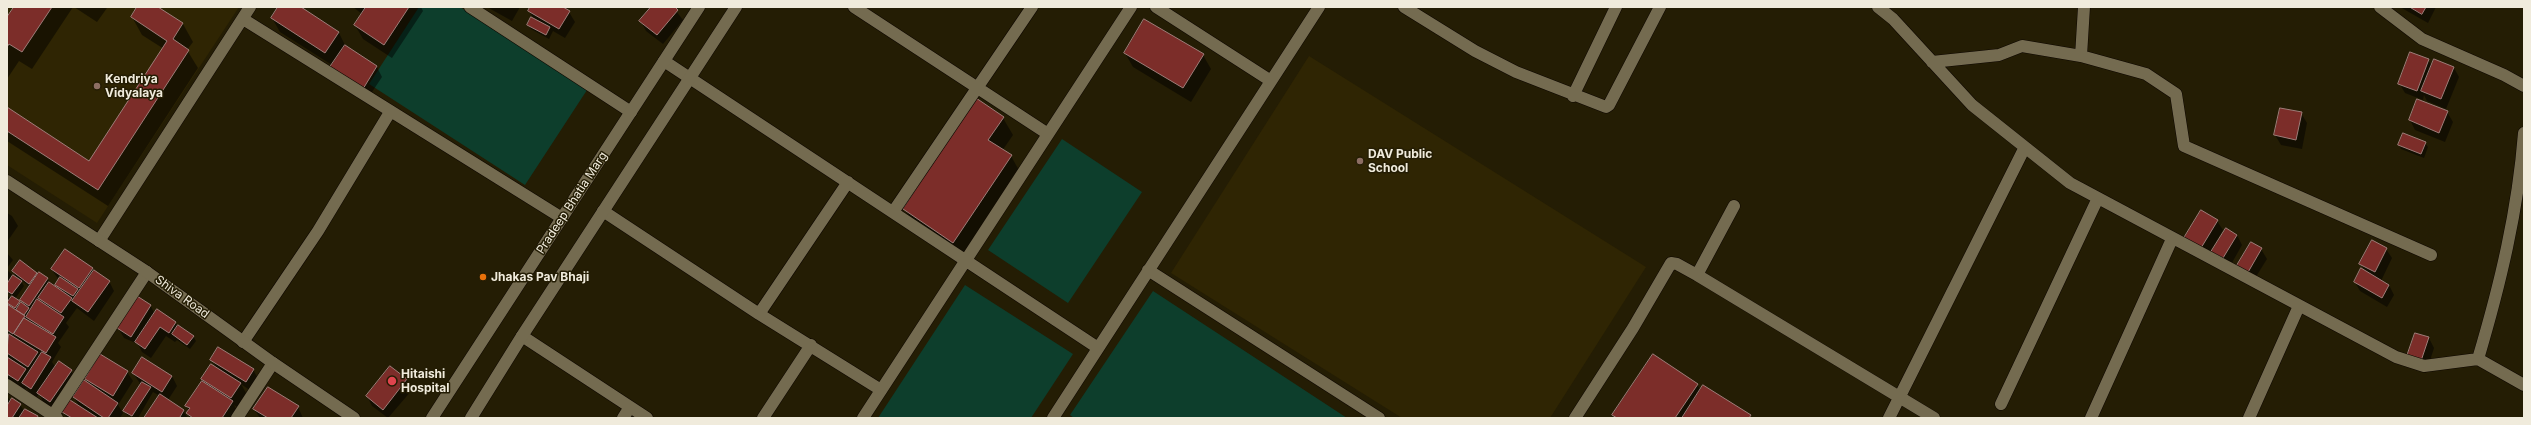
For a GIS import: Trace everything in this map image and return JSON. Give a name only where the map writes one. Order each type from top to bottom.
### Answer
[{"type":"street","points":[[99,241],[250,7]]},
{"type":"street","points":[[470,7],[631,112]]},
{"type":"street","name":"Pradeep Bhatia Marg","points":[[432,418],[699,7]]},
{"type":"street","points":[[471,418],[522,336],[736,7]]},
{"type":"street","points":[[854,7],[1048,134]]},
{"type":"street","points":[[893,212],[1032,7]]},
{"type":"street","points":[[1156,7],[1271,81]]},
{"type":"street","points":[[1053,418],[1319,7]]},
{"type":"street","points":[[1404,7],[1475,51],[1516,72],[1602,107],[1609,105],[1660,7]]},
{"type":"street","points":[[1573,96],[1616,7]]},
{"type":"street","points":[[1878,7],[1893,19],[1972,105],[2070,182],[2172,239],[2412,364],[2424,366],[2478,359],[2524,385]]},
{"type":"street","points":[[2081,56],[2084,7]]},
{"type":"street","points":[[2380,7],[2422,39],[2504,75],[2524,86]]},
{"type":"street","points":[[863,418],[1048,134],[1125,9]]},
{"type":"street","points":[[243,18],[390,112],[562,218]]},
{"type":"street","points":[[1932,62],[1999,55],[2022,46],[2081,56],[2146,74],[2176,94],[2184,146],[2431,255]]},
{"type":"street","points":[[664,61],[1098,348]]},
{"type":"street","points":[[243,342],[318,231],[390,112]]},
{"type":"street","points":[[2478,359],[2495,301],[2517,205],[2524,133]]},
{"type":"street","points":[[1889,418],[1899,395],[2025,147]]},
{"type":"street","name":"Shiva Road","points":[[7,181],[147,272],[243,342],[354,418]]},
{"type":"street","points":[[759,314],[848,182]]},
{"type":"street","points":[[2001,404],[2098,198]]},
{"type":"street","points":[[1697,275],[1734,206]]},
{"type":"street","points":[[603,211],[759,314],[881,390]]},
{"type":"street","points":[[2091,418],[2172,239]]},
{"type":"street","points":[[1575,418],[1634,328],[1670,263],[1677,264],[1697,275],[1899,395],[1934,418]]},
{"type":"street","points":[[1148,270],[1379,418]]},
{"type":"street","points":[[7,385],[54,417],[147,272]]},
{"type":"street","points":[[2249,418],[2299,306]]},
{"type":"street","points":[[522,336],[647,418]]},
{"type":"street","points":[[763,418],[811,345]]},
{"type":"street","points":[[237,418],[273,363]]},
{"type":"street","points":[[623,418],[630,407]]},
{"type":"shaded area","name":"Kendriya Vidyalaya","points":[[7,7],[239,7],[97,223],[7,165]]},
{"type":"shaded area","name":"DAV Public School","points":[[1309,56],[1646,267],[1550,418],[1402,418],[1171,273]]},
{"type":"green space","points":[[419,7],[460,7],[587,90],[525,185],[369,84]]},
{"type":"green space","points":[[1062,139],[1142,192],[1068,303],[988,250]]},
{"type":"green space","points":[[965,285],[1073,354],[1031,418],[878,418]]},
{"type":"green space","points":[[1153,291],[1347,418],[1074,418],[1070,415]]},
{"type":"building","points":[[14,7],[52,7],[22,52],[9,44],[7,47],[7,17]]},
{"type":"building","points":[[137,7],[158,7],[183,23],[173,39],[189,50],[98,190],[7,131],[7,107],[89,161],[167,41],[131,17]]},
{"type":"building","points":[[278,7],[301,7],[339,32],[325,53],[271,18]]},
{"type":"building","points":[[366,7],[409,7],[384,45],[354,25]]},
{"type":"building","points":[[530,7],[563,7],[570,11],[559,29],[528,11]]},
{"type":"building","points":[[651,7],[675,7],[678,10],[657,35],[639,21]]},
{"type":"building","points":[[2410,7],[2426,7],[2422,14]]},
{"type":"building","points":[[531,17],[550,27],[546,35],[527,25]]},
{"type":"building","points":[[1144,19],[1204,54],[1183,88],[1124,53]]},
{"type":"building","points":[[345,45],[377,66],[363,89],[330,67]]},
{"type":"building","points":[[2410,52],[2429,59],[2417,91],[2398,84]]},
{"type":"building","points":[[2434,59],[2454,67],[2441,99],[2421,91]]},
{"type":"building","points":[[976,98],[1004,117],[988,140],[1012,155],[953,243],[903,209]]},
{"type":"building","points":[[2417,99],[2448,111],[2439,133],[2409,120]]},
{"type":"building","points":[[2280,108],[2302,112],[2296,140],[2274,135]]},
{"type":"building","points":[[2403,133],[2426,142],[2421,154],[2398,145]]},
{"type":"building","points":[[2201,210],[2218,220],[2201,248],[2184,238]]},
{"type":"building","points":[[2226,228],[2237,235],[2223,258],[2211,252]]},
{"type":"building","points":[[2372,240],[2387,248],[2375,272],[2359,264]]},
{"type":"building","points":[[2251,242],[2262,248],[2247,274],[2236,267]]},
{"type":"building","points":[[65,249],[93,268],[79,288],[51,269]]},
{"type":"building","points":[[20,260],[37,273],[29,284],[12,271]]},
{"type":"building","points":[[2361,268],[2389,285],[2382,298],[2354,282]]},
{"type":"building","points":[[94,270],[110,281],[88,312],[72,301]]},
{"type":"building","points":[[39,272],[48,278],[29,306],[20,300]]},
{"type":"building","points":[[13,275],[22,281],[12,294],[7,291],[7,284]]},
{"type":"building","points":[[60,277],[78,289],[73,296],[55,285]]},
{"type":"building","points":[[49,282],[72,298],[61,313],[38,298]]},
{"type":"building","points":[[12,296],[20,301],[15,308],[7,303]]},
{"type":"building","points":[[137,296],[151,305],[131,337],[117,328]]},
{"type":"building","points":[[37,299],[64,317],[53,334],[26,317]]},
{"type":"building","points":[[21,302],[29,308],[24,315],[16,310]]},
{"type":"building","points":[[7,304],[25,316],[13,334],[7,330]]},
{"type":"building","points":[[157,309],[176,322],[169,333],[160,327],[145,349],[135,342]]},
{"type":"building","points":[[24,318],[56,337],[46,353],[14,334]]},
{"type":"building","points":[[178,325],[194,336],[187,345],[172,334]]},
{"type":"building","points":[[2415,333],[2429,337],[2420,364],[2406,359]]},
{"type":"building","points":[[9,334],[38,352],[28,367],[7,353]]},
{"type":"building","points":[[218,347],[254,369],[246,382],[210,360]]},
{"type":"building","points":[[42,352],[51,357],[31,389],[22,383]]},
{"type":"building","points":[[100,354],[128,371],[113,396],[85,379]]},
{"type":"building","points":[[1653,354],[1698,384],[1675,418],[1617,418],[1612,415]]},
{"type":"building","points":[[7,357],[26,369],[18,381],[7,374]]},
{"type":"building","points":[[142,357],[172,376],[162,392],[132,373]]},
{"type":"building","points":[[59,361],[72,370],[50,402],[37,393]]},
{"type":"building","points":[[211,364],[241,383],[231,398],[201,379]]},
{"type":"building","points":[[390,366],[407,379],[383,410],[366,396]]},
{"type":"building","points":[[84,380],[118,403],[108,418],[104,418],[73,397]]},
{"type":"building","points":[[202,381],[233,401],[222,418],[193,418],[186,413],[190,408],[185,406]]},
{"type":"building","points":[[142,382],[151,387],[132,416],[123,411]]},
{"type":"building","points":[[1703,385],[1751,415],[1749,418],[1682,418]]},
{"type":"building","points":[[268,387],[299,406],[291,418],[268,418],[253,409]]},
{"type":"building","points":[[160,394],[184,410],[180,417],[182,418],[144,418]]},
{"type":"building","points":[[12,398],[21,404],[12,418],[7,418],[7,406]]},
{"type":"building","points":[[70,400],[98,418],[72,418],[62,412]]},
{"type":"building","points":[[25,409],[38,416],[37,418],[19,418]]},
{"type":"place","name":"Kendriya Vidyalaya","points":[[97,86]]},
{"type":"place","name":"DAV Public School","points":[[1360,161]]},
{"type":"place","name":"Jhakas Pav Bhaji","points":[[483,277]]},
{"type":"place","name":"Hitaishi Hospital","points":[[392,381]]}]
